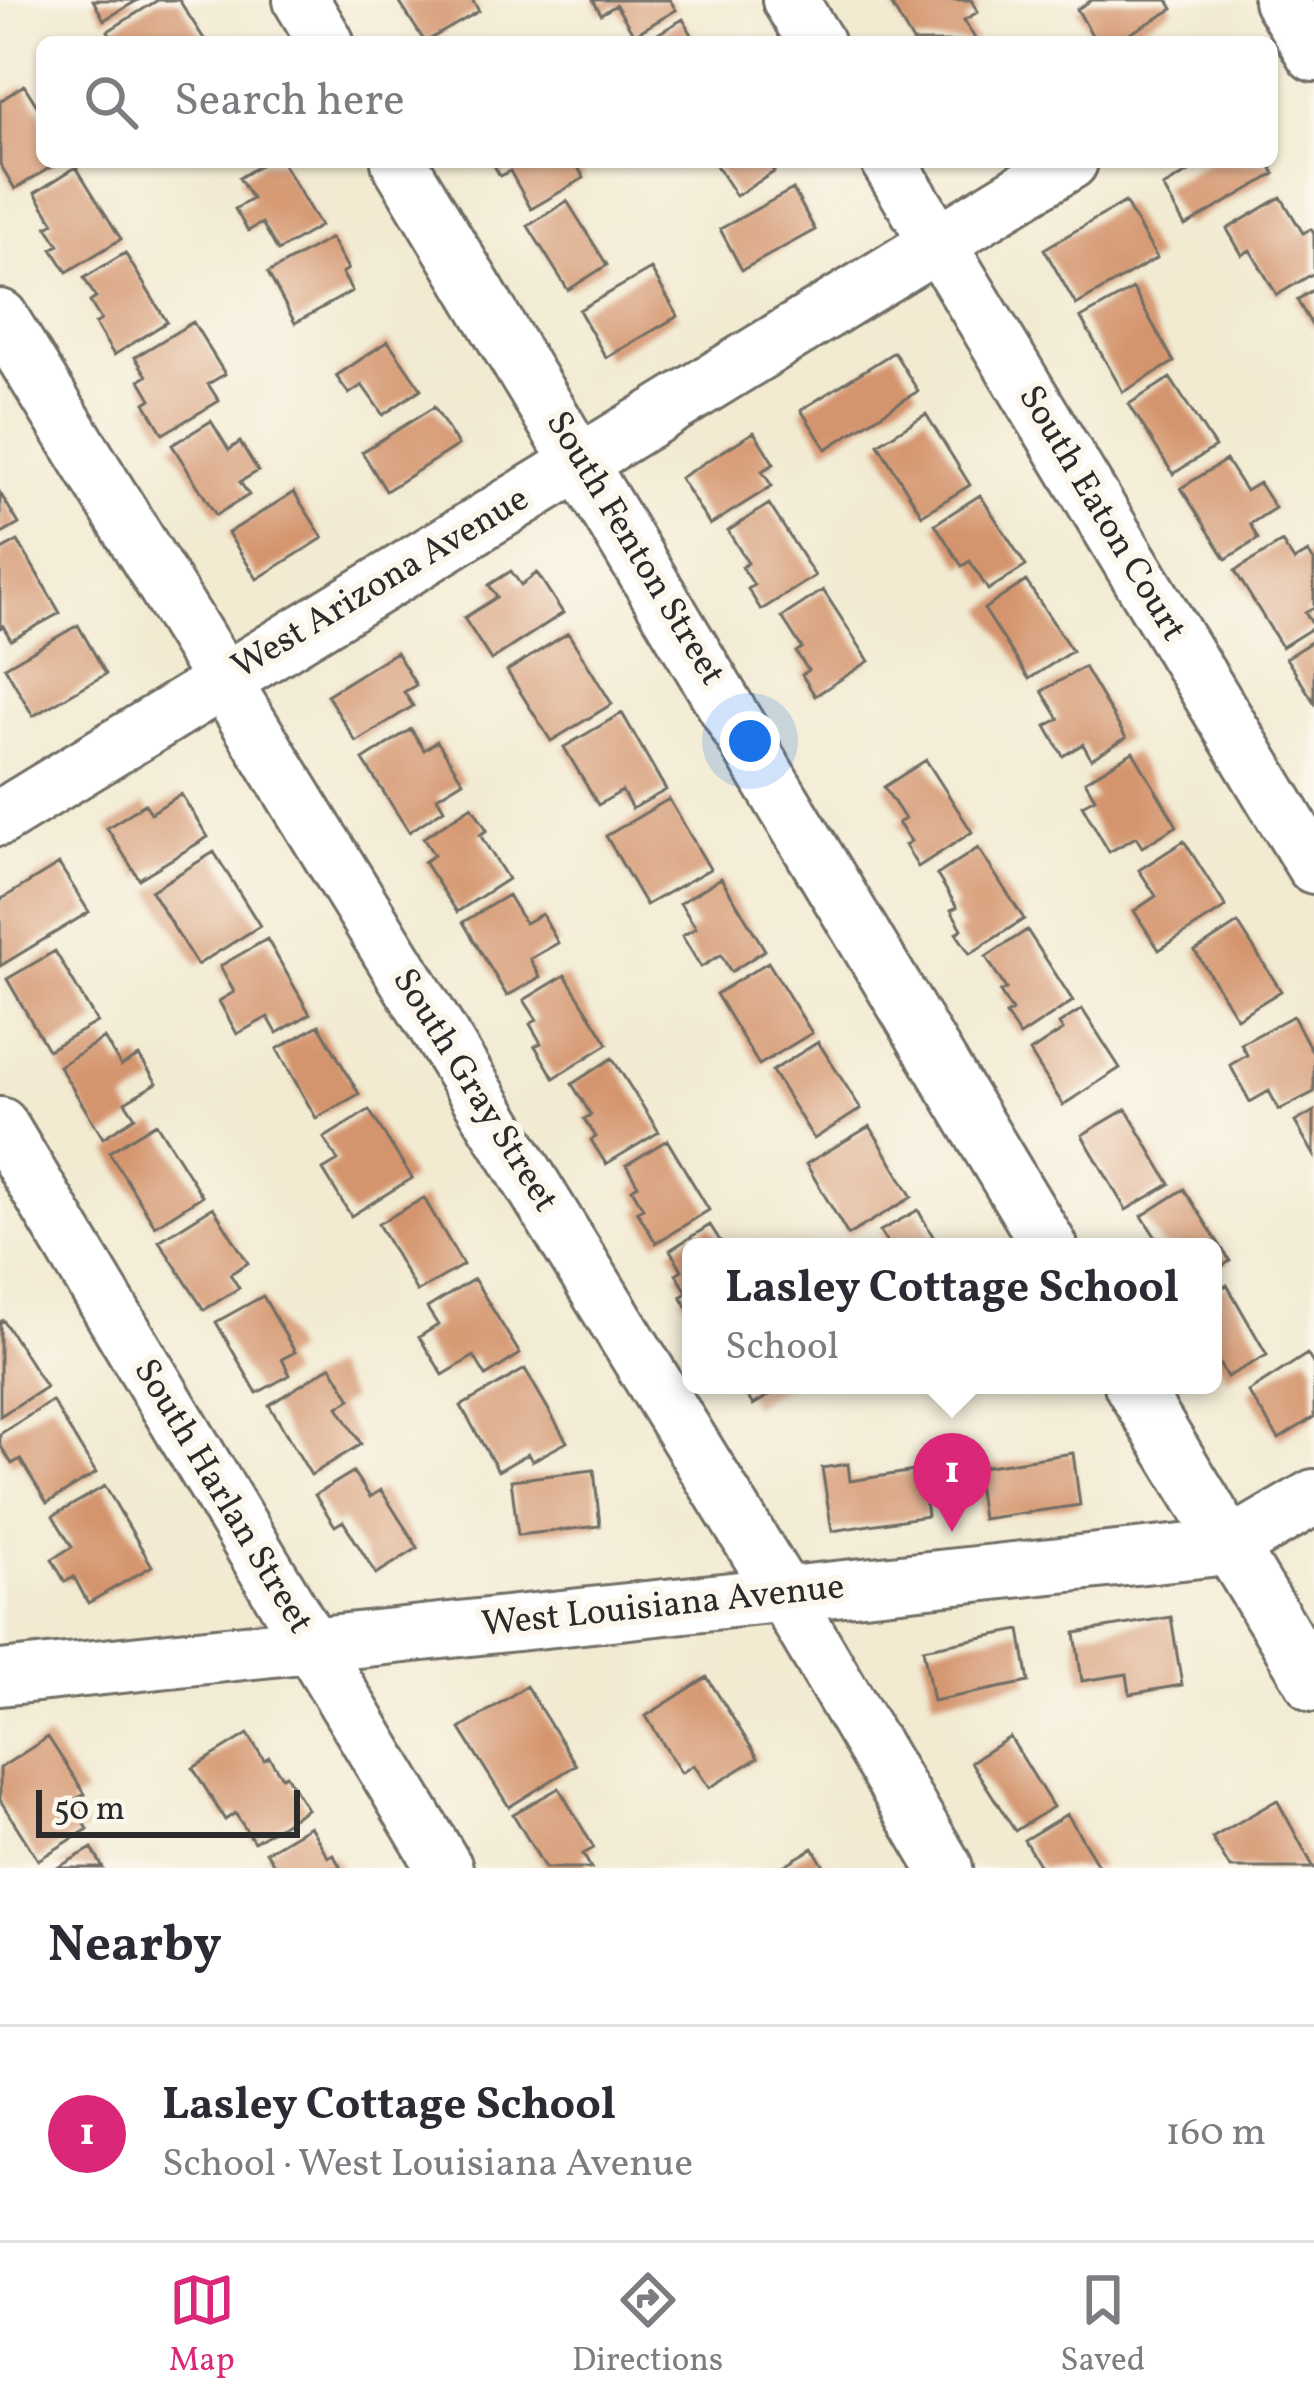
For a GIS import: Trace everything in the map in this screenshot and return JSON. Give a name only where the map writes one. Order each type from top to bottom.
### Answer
[{"type":"street","points":[[301,0],[322,36]]},
{"type":"street","points":[[790,0],[812,36]]},
{"type":"street","name":"South Fenton Street","points":[[403,168],[1045,1238]]},
{"type":"street","name":"South Eaton Court","points":[[893,168],[1314,866]]},
{"type":"street","name":"West Arizona Avenue","points":[[0,818],[1060,168]]},
{"type":"street","name":"South Gray Street","points":[[0,317],[784,1594],[945,1868]]},
{"type":"street","name":"South Harlan Street","points":[[0,1125],[445,1868]]},
{"type":"street","points":[[1137,1394],[1314,1684]]},
{"type":"street","name":"West Louisiana Avenue","points":[[0,1678],[1229,1547],[1314,1497]]},
{"type":"building","points":[[93,0],[138,0],[104,20]]},
{"type":"building","points":[[158,0],[179,0],[202,36],[111,36],[108,31]]},
{"type":"building","points":[[398,0],[472,0],[479,11],[435,36],[421,36]]},
{"type":"building","points":[[593,0],[670,0],[676,10],[634,35],[616,5],[601,14]]},
{"type":"building","points":[[971,0],[978,12],[964,20],[973,36],[910,36],[890,2]]},
{"type":"building","points":[[1092,0],[1168,0],[1173,9],[1126,36],[1093,36],[1077,9]]},
{"type":"building","points":[[683,19],[693,36],[654,36]]},
{"type":"building","points":[[24,85],[36,104],[36,168],[49,168],[15,189],[0,164],[0,101]]},
{"type":"building","points":[[77,168],[121,239],[67,272],[52,249],[59,245],[47,227],[54,223],[35,193]]},
{"type":"building","points":[[255,168],[286,168],[320,226],[278,251],[262,223],[248,231],[235,209],[252,199],[239,178]]},
{"type":"building","points":[[495,168],[578,168],[584,178],[531,209],[510,171],[500,176]]},
{"type":"building","points":[[718,168],[772,168],[774,172],[736,196]]},
{"type":"building","points":[[1196,168],[1272,168],[1275,174],[1185,226],[1163,187]]},
{"type":"building","points":[[793,189],[815,230],[742,270],[720,229]]},
{"type":"building","points":[[1281,197],[1303,233],[1311,229],[1314,234],[1314,273],[1277,295],[1250,250],[1242,255],[1227,229]]},
{"type":"building","points":[[567,201],[607,265],[568,290],[528,226]]},
{"type":"building","points":[[1125,202],[1157,258],[1076,305],[1044,249]]},
{"type":"building","points":[[331,238],[348,269],[342,273],[352,291],[295,323],[268,273]]},
{"type":"building","points":[[125,253],[167,322],[114,355],[95,324],[101,320],[90,302],[96,298],[84,278]]},
{"type":"building","points":[[651,269],[678,316],[606,358],[579,310]]},
{"type":"building","points":[[1133,289],[1174,362],[1123,392],[1081,318]]},
{"type":"building","points":[[1314,289],[1314,329],[1297,300]]},
{"type":"building","points":[[193,322],[225,374],[208,384],[219,401],[163,434],[145,403],[151,399],[140,380],[147,376],[135,357]]},
{"type":"building","points":[[388,341],[421,389],[383,415],[362,385],[349,394],[336,376]]},
{"type":"building","points":[[894,352],[918,391],[826,449],[801,410]]},
{"type":"building","points":[[1170,378],[1215,447],[1173,474],[1129,404]]},
{"type":"building","points":[[434,407],[458,445],[386,491],[362,452]]},
{"type":"building","points":[[926,414],[970,485],[922,515],[878,444]]},
{"type":"building","points":[[211,421],[229,450],[240,442],[258,471],[240,482],[249,495],[216,515],[172,445]]},
{"type":"building","points":[[754,432],[774,464],[762,471],[772,486],[710,525],[680,478]]},
{"type":"building","points":[[1226,460],[1246,491],[1259,483],[1275,508],[1250,524],[1258,539],[1226,559],[1181,488]]},
{"type":"building","points":[[294,492],[323,538],[257,579],[228,533]]},
{"type":"building","points":[[0,493],[19,524],[0,535]]},
{"type":"building","points":[[980,495],[1026,566],[988,590],[970,561],[962,566],[935,524]]},
{"type":"building","points":[[769,504],[815,576],[761,610],[748,589],[754,585],[742,567],[748,563],[728,531]]},
{"type":"building","points":[[18,541],[60,613],[11,640],[0,628],[0,551]]},
{"type":"building","points":[[1282,542],[1294,561],[1308,552],[1314,561],[1314,607],[1305,612],[1314,627],[1282,647],[1235,571]]},
{"type":"building","points":[[511,571],[521,585],[537,573],[563,613],[491,660],[464,618],[497,597],[489,585]]},
{"type":"building","points":[[1026,581],[1072,651],[1029,679],[984,609]]},
{"type":"building","points":[[823,590],[869,661],[815,696],[802,675],[808,670],[796,652],[802,648],[782,617]]},
{"type":"building","points":[[78,625],[106,674],[33,716],[5,667]]},
{"type":"building","points":[[568,633],[612,704],[551,741],[507,671]]},
{"type":"building","points":[[1314,640],[1314,702],[1286,658]]},
{"type":"building","points":[[396,652],[416,685],[404,692],[413,706],[356,742],[327,695]]},
{"type":"building","points":[[1084,667],[1126,738],[1091,759],[1083,744],[1063,756],[1046,726],[1059,719],[1042,691]]},
{"type":"building","points":[[622,713],[666,790],[632,809],[622,791],[598,805],[564,747]]},
{"type":"building","points":[[411,729],[424,750],[437,741],[463,781],[437,797],[444,809],[409,832],[363,760]]},
{"type":"building","points":[[1133,752],[1177,826],[1142,847],[1136,837],[1109,852],[1082,805],[1095,798],[1085,781]]},
{"type":"building","points":[[926,760],[972,832],[918,867],[905,845],[911,841],[898,823],[905,819],[884,787]]},
{"type":"building","points":[[181,794],[208,837],[139,879],[107,828],[145,804],[151,813]]},
{"type":"building","points":[[669,799],[710,869],[646,905],[606,836]]},
{"type":"building","points":[[472,806],[487,830],[480,835],[508,879],[457,912],[424,862],[434,855],[423,838]]},
{"type":"building","points":[[1184,841],[1226,907],[1159,950],[1134,911],[1156,896],[1139,870]]},
{"type":"building","points":[[978,848],[1024,919],[970,954],[956,933],[962,929],[951,910],[957,907],[937,875]]},
{"type":"building","points":[[214,852],[260,926],[197,965],[151,891]]},
{"type":"building","points":[[59,864],[89,912],[0,966],[0,900]]},
{"type":"building","points":[[721,878],[765,950],[731,972],[721,955],[701,967],[682,936],[696,928],[680,903]]},
{"type":"building","points":[[508,895],[525,923],[542,914],[558,943],[530,959],[540,977],[507,996],[463,922]]},
{"type":"building","points":[[1238,923],[1281,991],[1237,1018],[1195,951]]},
{"type":"building","points":[[1027,930],[1073,1001],[1020,1036],[1006,1015],[1012,1011],[1000,992],[1006,989],[986,957]]},
{"type":"building","points":[[267,939],[310,1014],[277,1033],[268,1017],[237,1034],[219,1001],[234,992],[220,966]]},
{"type":"building","points":[[55,951],[97,1022],[48,1050],[7,979]]},
{"type":"building","points":[[768,962],[812,1033],[759,1065],[716,994]]},
{"type":"building","points":[[565,975],[608,1044],[554,1078],[535,1046],[541,1043],[530,1024],[537,1020],[524,1000]]},
{"type":"building","points":[[1082,1009],[1120,1068],[1063,1105],[1030,1052],[1063,1030],[1059,1024]]},
{"type":"building","points":[[1293,1016],[1314,1055],[1314,1092],[1279,1110],[1269,1091],[1250,1102],[1230,1065],[1247,1055],[1241,1044]]},
{"type":"building","points":[[319,1025],[359,1094],[316,1118],[277,1049]]},
{"type":"building","points":[[104,1038],[121,1066],[139,1056],[157,1083],[125,1102],[135,1117],[103,1138],[59,1066]]},
{"type":"building","points":[[818,1042],[861,1109],[814,1139],[772,1071]]},
{"type":"building","points":[[612,1058],[659,1132],[606,1164],[584,1119],[591,1115],[572,1084]]},
{"type":"building","points":[[1126,1109],[1170,1184],[1126,1210],[1082,1135]]},
{"type":"building","points":[[369,1110],[412,1178],[351,1216],[323,1170],[338,1161],[324,1138]]},
{"type":"building","points":[[1314,1111],[1314,1155],[1295,1122]]},
{"type":"building","points":[[156,1123],[202,1196],[155,1226],[109,1152]]},
{"type":"building","points":[[870,1126],[912,1197],[848,1235],[806,1164]]},
{"type":"building","points":[[667,1140],[709,1210],[656,1243],[637,1211],[643,1208],[632,1189],[638,1185],[626,1165]]},
{"type":"building","points":[[1184,1189],[1215,1238],[1156,1238],[1142,1216]]},
{"type":"building","points":[[424,1198],[463,1265],[417,1292],[378,1224]]},
{"type":"building","points":[[213,1207],[248,1263],[230,1274],[239,1288],[204,1310],[159,1241]]},
{"type":"building","points":[[918,1210],[934,1238],[884,1238],[880,1231]]},
{"type":"building","points":[[710,1225],[718,1238],[689,1238]]},
{"type":"building","points":[[682,1242],[682,1270],[670,1250]]},
{"type":"building","points":[[474,1279],[520,1354],[486,1376],[474,1356],[443,1375],[419,1337],[438,1325],[427,1308]]},
{"type":"building","points":[[1227,1285],[1267,1355],[1227,1377],[1222,1368],[1222,1288]]},
{"type":"building","points":[[263,1296],[295,1352],[282,1359],[290,1375],[257,1393],[216,1322]]},
{"type":"building","points":[[3,1320],[46,1387],[0,1416],[0,1322]]},
{"type":"building","points":[[1307,1354],[1314,1365],[1314,1417],[1279,1439],[1248,1392]]},
{"type":"building","points":[[331,1366],[351,1399],[338,1407],[361,1444],[311,1475],[269,1405]]},
{"type":"building","points":[[525,1369],[567,1442],[532,1461],[528,1454],[498,1471],[461,1406]]},
{"type":"building","points":[[746,1394],[771,1394],[753,1405]]},
{"type":"building","points":[[52,1401],[96,1473],[47,1503],[20,1459],[12,1464],[0,1445],[0,1434]]},
{"type":"building","points":[[1073,1453],[1080,1505],[982,1519],[975,1468]]},
{"type":"building","points":[[848,1464],[850,1481],[921,1470],[927,1516],[832,1531],[822,1468]]},
{"type":"building","points":[[594,1470],[600,1526],[518,1535],[511,1480]]},
{"type":"building","points":[[353,1472],[370,1497],[381,1490],[418,1548],[376,1574],[343,1521],[335,1526],[315,1495]]},
{"type":"building","points":[[105,1486],[152,1566],[88,1603],[74,1577],[65,1582],[52,1559],[72,1547],[53,1516]]},
{"type":"building","points":[[1171,1617],[1182,1685],[1130,1694],[1127,1674],[1082,1681],[1075,1633]]},
{"type":"building","points":[[1020,1630],[1029,1682],[933,1701],[923,1649]]},
{"type":"building","points":[[707,1677],[758,1758],[709,1788],[694,1765],[681,1773],[646,1716]]},
{"type":"building","points":[[526,1686],[576,1765],[509,1807],[460,1729]]},
{"type":"building","points":[[248,1734],[264,1760],[269,1757],[282,1777],[286,1775],[307,1809],[254,1842],[235,1813],[225,1820],[193,1768]]},
{"type":"building","points":[[48,1737],[85,1794],[71,1802],[88,1829],[38,1860],[0,1800],[0,1768]]},
{"type":"building","points":[[1010,1737],[1053,1807],[1015,1831],[971,1762]]},
{"type":"building","points":[[559,1788],[594,1848],[583,1854],[591,1868],[545,1868],[513,1814]]},
{"type":"building","points":[[1277,1800],[1314,1868],[1230,1868],[1212,1838]]},
{"type":"building","points":[[1067,1814],[1100,1868],[1041,1868],[1024,1840]]},
{"type":"building","points":[[310,1826],[328,1857],[333,1854],[341,1868],[276,1868],[266,1852]]},
{"type":"building","points":[[92,1848],[103,1868],[57,1868]]},
{"type":"building","points":[[813,1848],[825,1868],[780,1868]]},
{"type":"place","name":"Lasley Cottage School","points":[[952,1532]]}]
